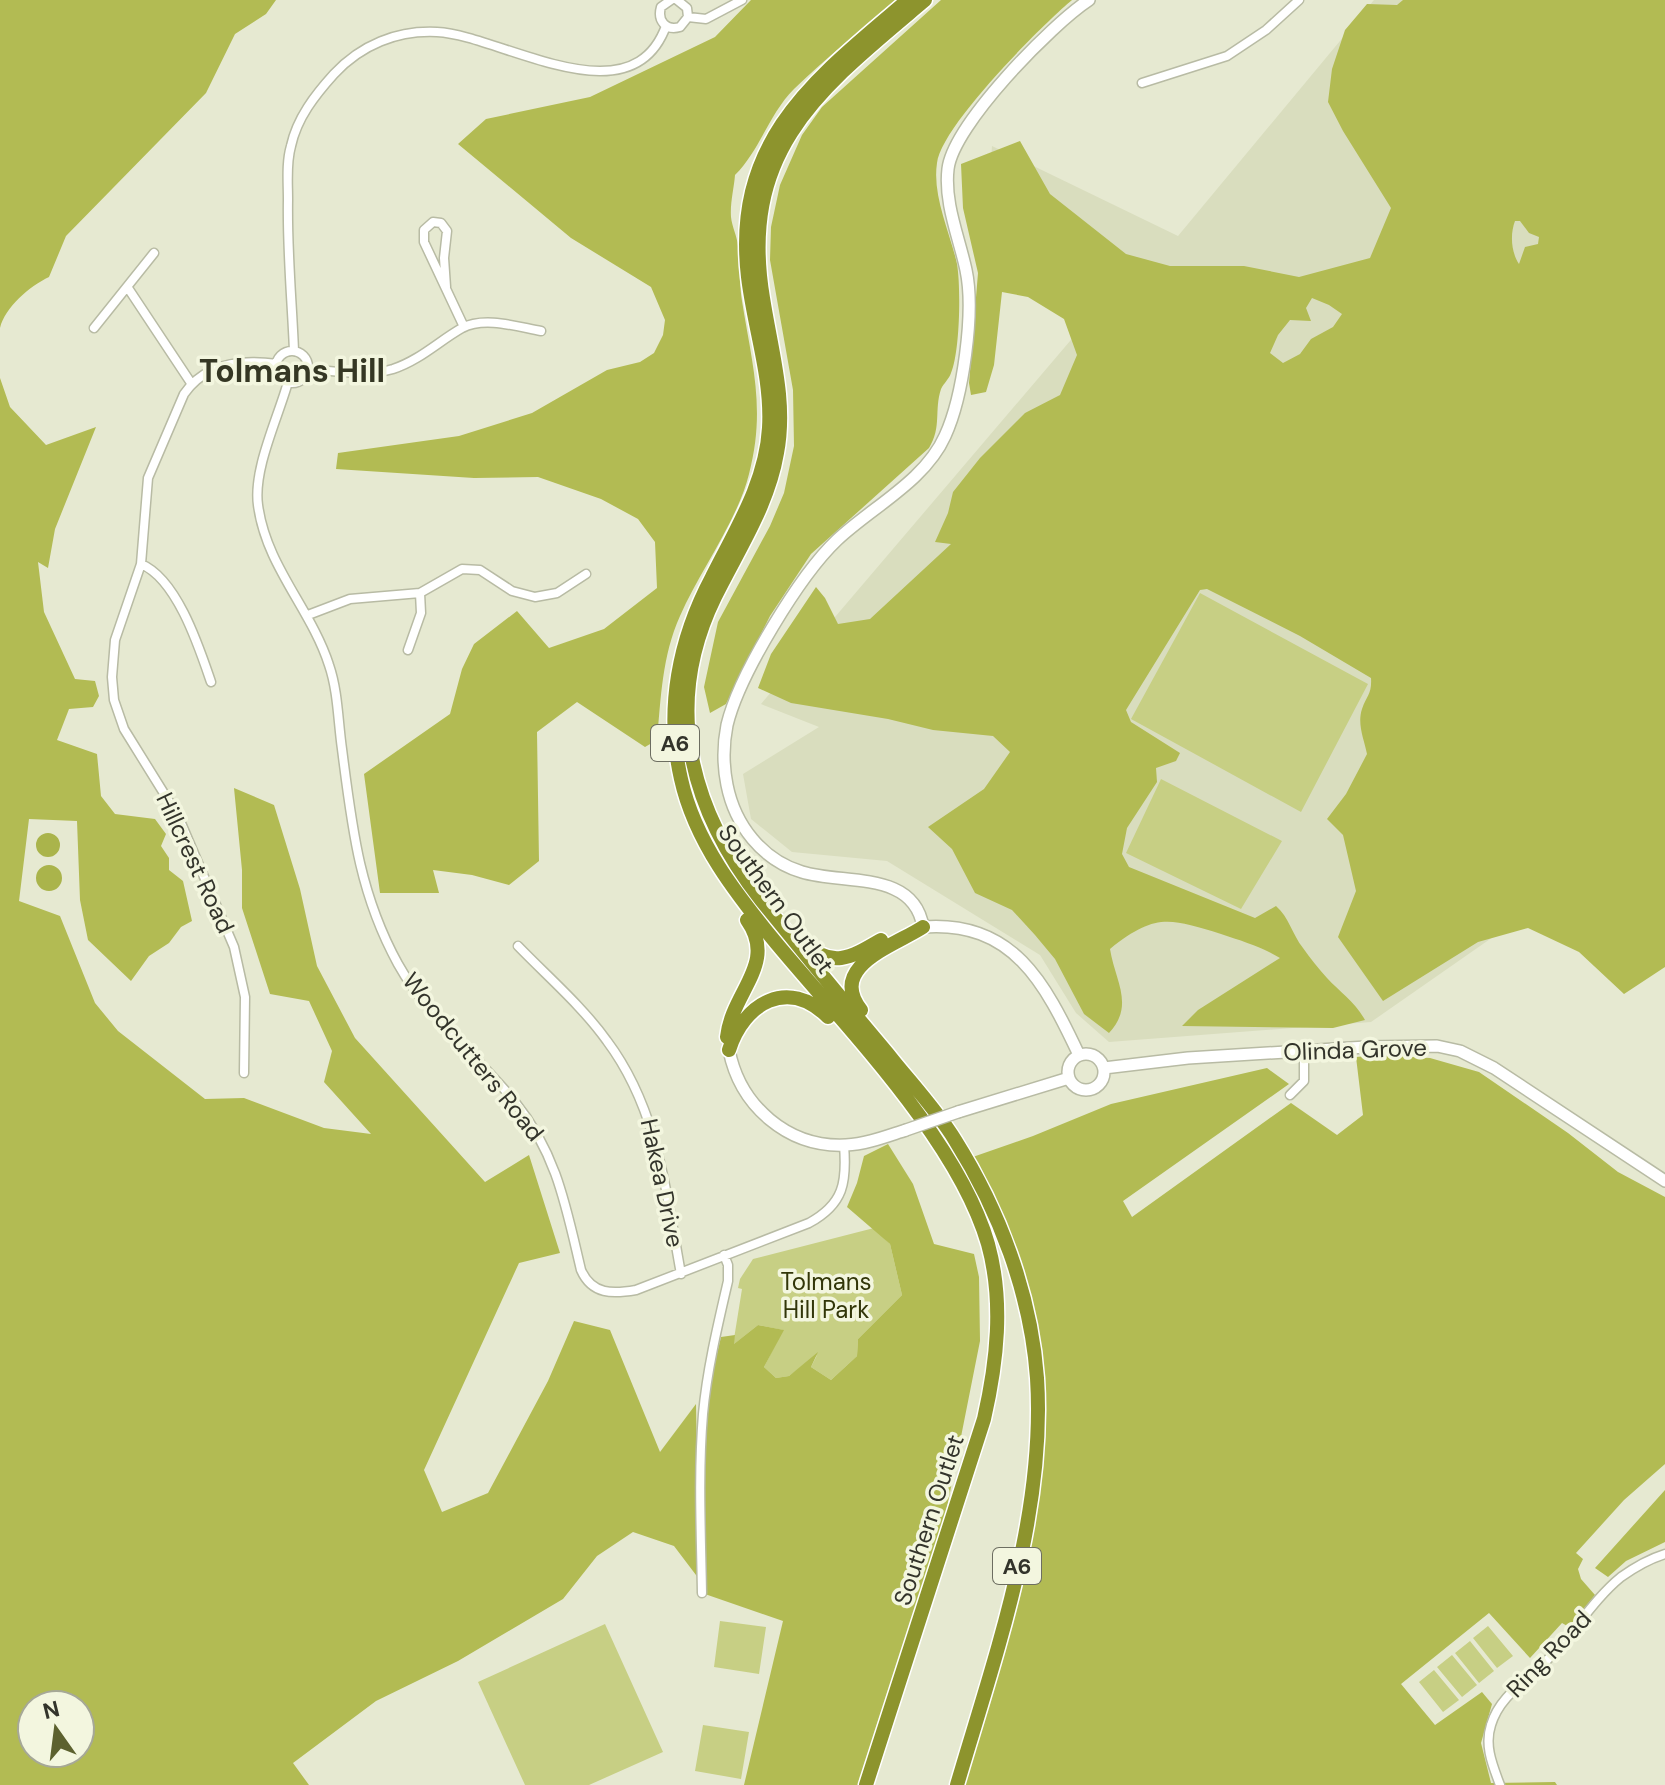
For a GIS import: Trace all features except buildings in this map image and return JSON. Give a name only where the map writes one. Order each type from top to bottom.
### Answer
[{"type":"highway","name":"Southern Outlet","points":[[866,1785],[970,1466],[991,1388],[997,1336],[991,1261],[977,1215],[957,1175],[918,1115],[759,923],[710,854],[695,824],[680,775],[675,742],[675,699],[680,661],[691,623],[751,500],[762,472],[768,440],[766,380],[747,261],[752,199],[765,155],[796,103],[828,68],[908,0]]},
{"type":"highway","name":"Southern Outlet","points":[[925,0],[846,67],[814,99],[781,149],[765,193],[758,253],[777,374],[781,419],[778,449],[761,508],[701,630],[690,674],[688,736],[692,764],[706,810],[738,870],[940,1119],[967,1159],[985,1194],[1002,1231],[1020,1286],[1033,1341],[1037,1416],[1034,1464],[1027,1518],[1007,1614],[957,1785]]},
{"type":"highway","points":[[719,836],[804,942],[823,957],[848,957],[897,931],[923,927]]},
{"type":"highway","points":[[710,854],[759,944],[756,965],[732,1011],[727,1037],[729,1050]]},
{"type":"highway","points":[[923,927],[888,946],[860,967],[851,981],[852,995],[948,1120],[972,1159],[985,1194]]},
{"type":"highway","points":[[729,1050],[742,1020],[763,1003],[788,998],[817,1006],[906,1111],[950,1176],[979,1241],[989,1307],[988,1367],[970,1466]]},
{"type":"main road","points":[[1079,1055],[1034,974],[1005,944],[963,927],[923,927],[917,906],[901,892],[885,885],[799,871],[775,859],[744,828],[730,799],[724,766],[726,734],[732,711],[757,657],[813,566],[838,539],[921,469],[941,444],[954,411],[964,363],[969,299],[966,270],[948,193],[951,154],[974,117],[997,89],[1061,22],[1089,0]]},
{"type":"main road","name":"Olinda Grove","points":[[1104,1068],[1152,1061],[1408,1045],[1437,1046],[1460,1051],[1522,1085],[1665,1181]]},
{"type":"main road","points":[[729,1050],[740,1084],[762,1115],[800,1138],[827,1145],[872,1141],[1069,1078]]},
{"type":"main road","points":[[1079,1055],[1092,1055],[1104,1068],[1103,1080],[1088,1090],[1076,1088],[1069,1078],[1071,1062],[1079,1055]]},
{"type":"street","points":[[670,0],[687,8],[688,17],[680,27],[666,26],[661,21],[660,11],[670,0]]},
{"type":"street","points":[[688,17],[706,19],[742,0]]},
{"type":"street","points":[[1142,83],[1227,56],[1266,30],[1299,0]]},
{"type":"street","points":[[294,351],[288,224],[289,150],[307,107],[348,60],[384,40],[438,32],[470,39],[531,60],[608,70],[628,65],[650,54],[666,26]]},
{"type":"street","points":[[446,287],[444,258],[448,234],[444,225],[433,222],[426,226],[423,238],[464,327]]},
{"type":"street","points":[[94,328],[154,253]]},
{"type":"street","points":[[128,288],[191,383],[212,370],[233,363],[277,364]]},
{"type":"street","points":[[307,369],[376,373],[393,369],[426,353],[464,327],[493,323],[541,331]]},
{"type":"street","points":[[294,351],[306,360],[307,369],[299,381],[288,382],[277,373],[277,364],[281,356],[294,351]]},
{"type":"street","name":"Woodcutters Road","points":[[288,382],[262,467],[257,503],[276,565],[308,615],[333,679],[351,828],[361,876],[378,923],[423,1003],[506,1091],[537,1134],[559,1178],[581,1270],[590,1284],[604,1292],[636,1290],[809,1223],[831,1208],[841,1192],[844,1145]]},
{"type":"street","name":"Hillcrest Road","points":[[191,383],[148,478],[141,564],[115,640],[112,677],[114,700],[124,729],[178,816],[234,947],[245,997],[244,1073]]},
{"type":"street","points":[[141,564],[155,572],[188,620],[211,682]]},
{"type":"street","points":[[308,615],[350,599],[420,593],[451,573],[469,568],[485,572],[512,591],[535,597],[557,593],[586,574]]},
{"type":"street","points":[[408,650],[421,613],[420,593]]},
{"type":"street","name":"Hakea Drive","points":[[518,946],[606,1039],[637,1089],[657,1146],[681,1274]]},
{"type":"street","points":[[1290,1095],[1304,1081],[1304,1051]]},
{"type":"street","points":[[702,1593],[702,1432],[728,1281],[728,1265],[724,1255]]},
{"type":"street","name":"Ring Road","points":[[1500,1785],[1488,1740],[1500,1705],[1551,1656],[1619,1579],[1637,1566],[1665,1554]]},
{"type":"shaded area","points":[[0,0],[276,0],[266,14],[235,34],[206,93],[66,236],[49,277],[19,298],[7,312],[0,328]]},
{"type":"shaded area","points":[[751,0],[896,0],[794,89],[735,175],[731,217],[738,246],[741,294],[756,387],[754,450],[744,492],[674,631],[663,677],[657,740],[645,747],[577,702],[537,732],[539,861],[509,885],[472,875],[433,870],[439,893],[380,893],[364,774],[450,714],[462,669],[474,644],[517,611],[549,648],[604,629],[657,588],[655,542],[638,519],[601,499],[538,477],[474,478],[336,469],[338,453],[459,436],[532,413],[607,370],[640,362],[654,353],[663,335],[665,320],[651,287],[571,238],[458,144],[486,119],[590,97],[715,37]]},
{"type":"shaded area","points":[[941,0],[1072,0],[1017,53],[974,102],[943,146],[937,163],[937,188],[942,214],[957,264],[959,303],[954,363],[941,389],[937,426],[929,448],[811,554],[770,616],[726,704],[710,713],[704,687],[718,622],[770,526],[784,493],[794,446],[793,390],[770,260],[771,227],[780,185],[802,135],[822,107]]},
{"type":"shaded area","points":[[1374,0],[1665,0],[1665,817],[1371,1022],[1109,1042],[1076,1013],[1040,955],[887,861],[792,852],[751,819],[743,774],[819,727],[761,704],[1087,321],[983,274],[992,146],[1178,236]]},
{"type":"shaded area","points":[[1403,0],[1665,0],[1665,967],[1624,994],[1579,952],[1528,928],[1478,942],[1383,1001],[1338,937],[1356,891],[1343,835],[1327,819],[1346,794],[1367,754],[1360,720],[1371,678],[1300,636],[1207,589],[1200,590],[1126,710],[1131,722],[1180,753],[1176,761],[1156,768],[1157,782],[1127,828],[1122,854],[1129,867],[1255,918],[1276,906],[1311,959],[1365,1020],[1333,1028],[1182,1026],[1198,1010],[1280,958],[1221,934],[1175,922],[1163,922],[1139,929],[1110,949],[1122,1003],[1117,1023],[1109,1033],[1084,1014],[1055,959],[1035,935],[1012,910],[975,893],[952,849],[928,827],[984,789],[1010,752],[993,736],[933,730],[888,719],[791,703],[758,688],[771,654],[816,587],[838,624],[870,619],[951,544],[935,542],[948,513],[953,492],[980,458],[1025,413],[1060,395],[1077,355],[1064,319],[1028,297],[1002,292],[994,365],[986,392],[971,395],[969,383],[978,273],[963,208],[961,164],[1020,141],[1050,194],[1126,254],[1170,266],[1244,266],[1299,277],[1370,258],[1391,208],[1328,102],[1332,69],[1345,30],[1367,4],[1397,5]],"holes":[[[1515,221],[1520,221],[1529,233],[1539,237],[1538,244],[1525,247],[1519,264],[1512,243]],[[1312,298],[1342,314],[1333,327],[1311,339],[1300,354],[1283,363],[1270,353],[1278,335],[1290,320],[1311,321],[1306,308]]]},
{"type":"shaded area","points":[[0,378],[10,407],[46,445],[96,427],[55,529],[48,568],[38,562],[44,612],[75,679],[95,681],[99,696],[93,707],[69,709],[57,740],[97,754],[101,796],[115,814],[155,819],[166,834],[161,846],[169,858],[169,870],[183,881],[192,921],[181,927],[169,943],[149,956],[131,981],[88,940],[80,900],[77,821],[29,819],[19,901],[60,916],[95,1003],[118,1031],[205,1099],[244,1098],[324,1128],[371,1134],[324,1082],[332,1051],[309,1001],[270,994],[242,908],[242,870],[234,788],[274,805],[300,889],[317,966],[355,1038],[485,1182],[529,1155],[560,1253],[519,1263],[424,1470],[442,1512],[488,1493],[548,1381],[574,1321],[610,1330],[660,1452],[696,1404],[699,1579],[674,1546],[633,1532],[597,1556],[563,1599],[458,1661],[376,1701],[293,1763],[309,1785],[0,1785]]},
{"type":"shaded area","points":[[48,833],[57,836],[60,845],[57,854],[48,857],[39,854],[36,845],[39,836]]},
{"type":"shaded area","points":[[49,865],[58,869],[62,878],[58,887],[49,891],[40,887],[36,878],[40,869]]},
{"type":"shaded area","points":[[1356,1057],[1430,1058],[1479,1072],[1568,1133],[1618,1172],[1665,1197],[1665,1464],[1624,1500],[1576,1553],[1583,1559],[1578,1569],[1581,1579],[1595,1595],[1569,1627],[1562,1623],[1530,1658],[1489,1613],[1401,1684],[1435,1725],[1482,1692],[1492,1704],[1481,1743],[1491,1783],[1555,1782],[1557,1785],[957,1785],[1007,1614],[1037,1416],[1020,1286],[967,1159],[1111,1104],[1267,1068],[1289,1084],[1123,1201],[1132,1217],[1291,1103],[1337,1135],[1363,1115]]},
{"type":"shaded area","points":[[888,1144],[913,1184],[934,1244],[974,1254],[979,1277],[980,1341],[932,1583],[866,1785],[744,1785],[783,1621],[702,1593],[700,1479],[707,1395],[721,1337],[735,1335],[734,1344],[758,1325],[784,1330],[764,1367],[776,1378],[789,1376],[818,1352],[811,1367],[831,1380],[857,1356],[858,1339],[902,1295],[890,1244],[847,1207],[864,1156]]},
{"type":"shaded area","points":[[1665,1490],[1665,1542],[1626,1561],[1608,1577],[1595,1568]]},
{"type":"green space","points":[[1200,593],[1368,684],[1301,812],[1131,719]]},
{"type":"green space","points":[[1161,779],[1282,841],[1241,909],[1126,853]]},
{"type":"green space","name":"Tolmans Hill Park","points":[[874,1228],[890,1244],[902,1295],[858,1339],[857,1356],[831,1380],[811,1367],[817,1355],[789,1376],[776,1378],[764,1367],[783,1330],[758,1325],[733,1345],[742,1289],[738,1288],[740,1279],[753,1259]]},
{"type":"green space","points":[[720,1621],[766,1627],[759,1674],[714,1667]]},
{"type":"green space","points":[[605,1624],[663,1752],[589,1785],[525,1785],[478,1682]]},
{"type":"green space","points":[[1488,1626],[1513,1656],[1497,1668],[1473,1638]]},
{"type":"green space","points":[[1470,1641],[1494,1671],[1479,1683],[1455,1653]]},
{"type":"green space","points":[[1452,1655],[1477,1685],[1462,1697],[1437,1667]]},
{"type":"green space","points":[[1434,1670],[1459,1700],[1443,1712],[1419,1682]]},
{"type":"green space","points":[[703,1725],[749,1732],[741,1779],[695,1771]]},
{"type":"district","name":"Tolmans Hill","points":[[292,371]]}]
